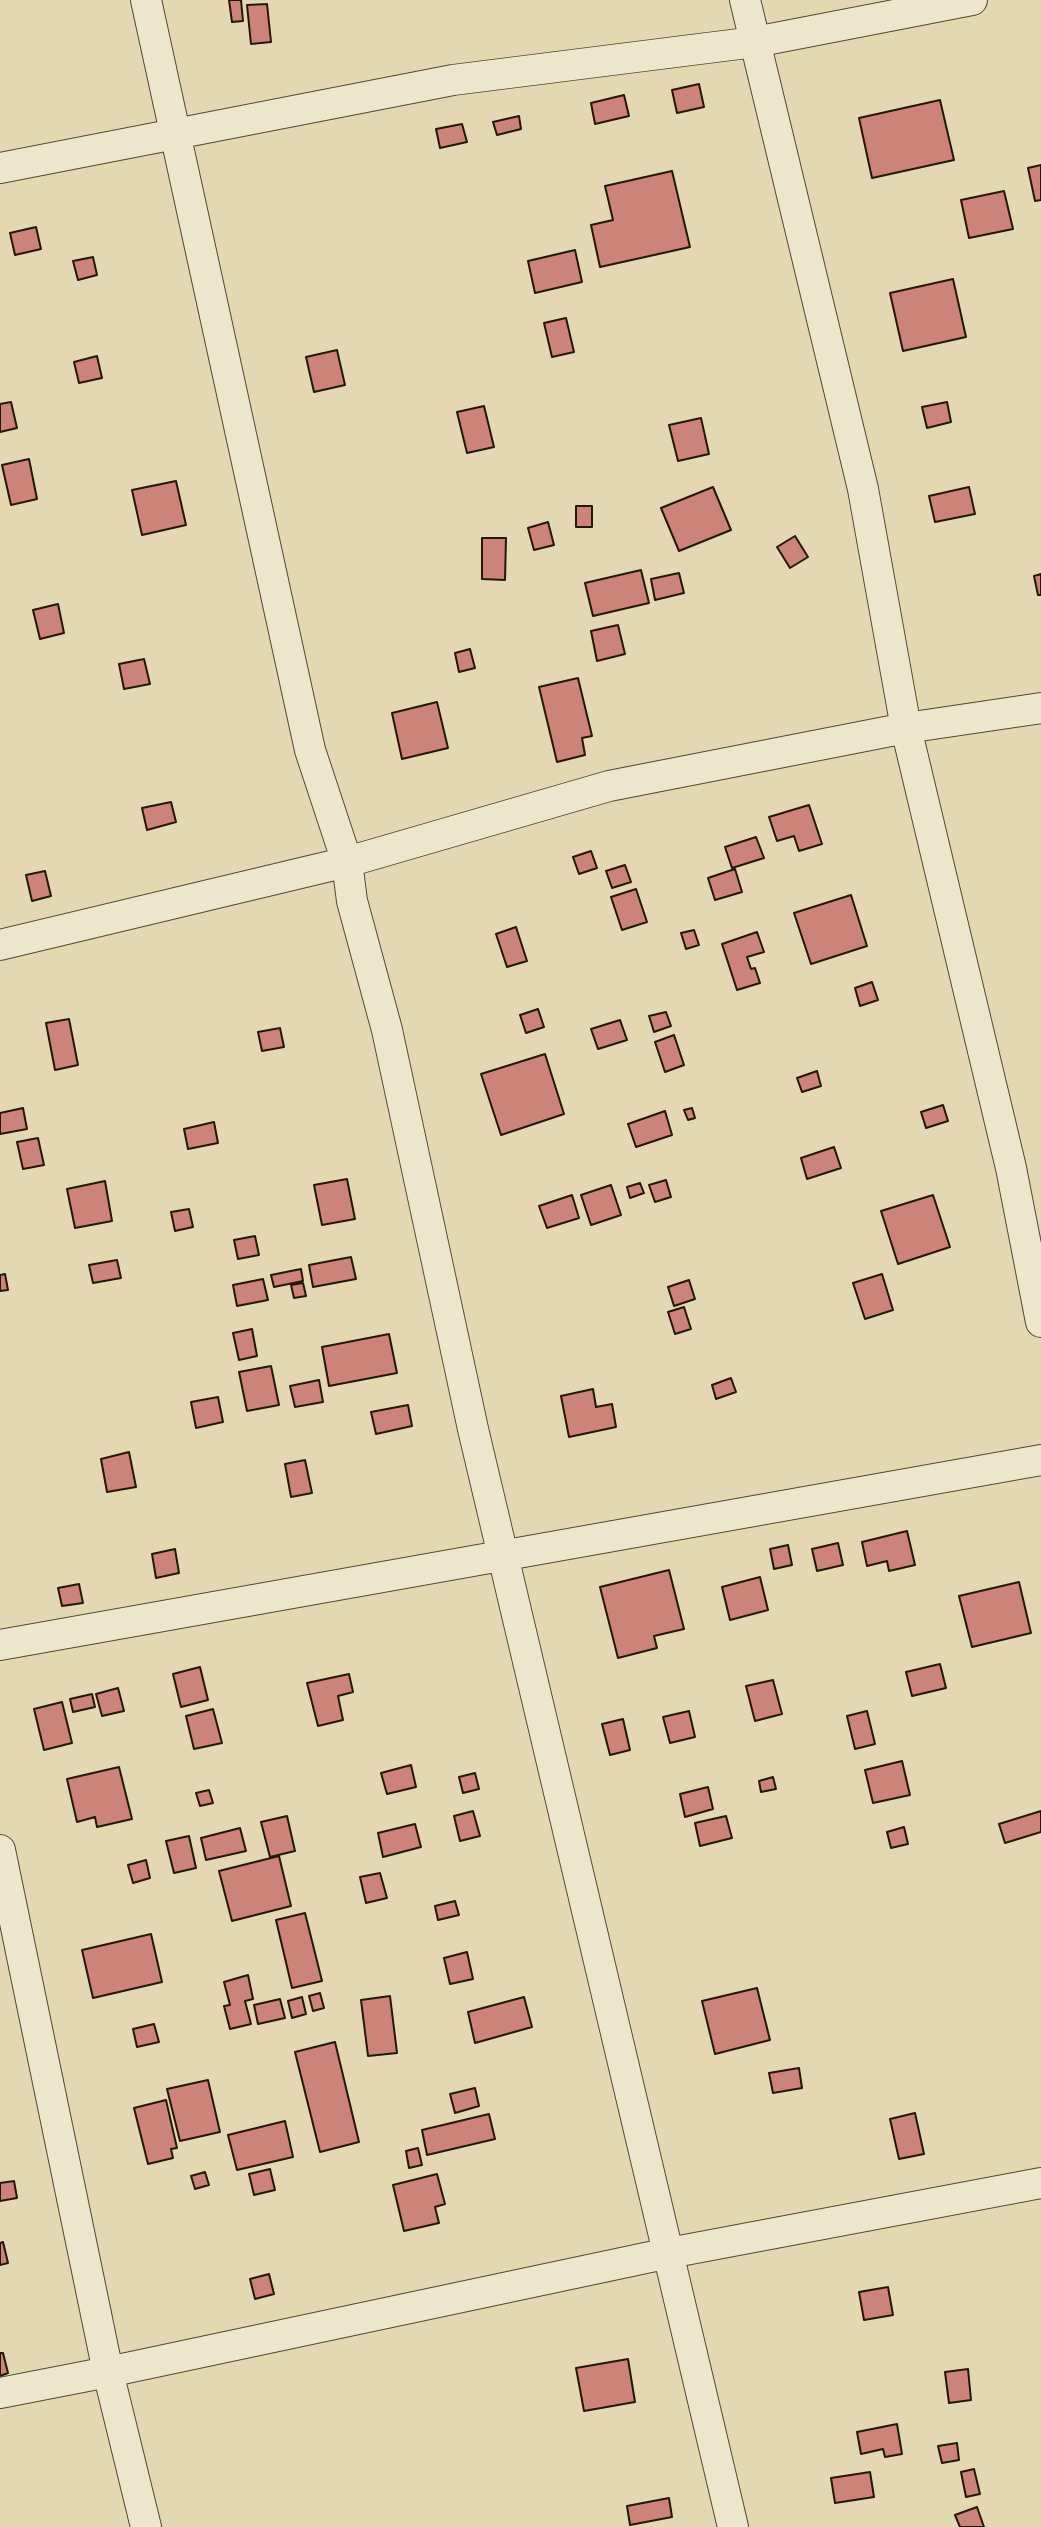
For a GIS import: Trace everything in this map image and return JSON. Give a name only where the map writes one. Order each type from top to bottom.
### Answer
[{"type":"street","points":[[146,0],[310,750],[347,862],[352,901],[387,1030],[473,1429],[733,2527]]},
{"type":"street","points":[[745,0],[863,489],[906,728],[1012,1168],[1041,1322]]},
{"type":"street","points":[[0,168],[174,132],[453,80],[755,42],[972,0]]},
{"type":"street","points":[[0,945],[347,862],[609,786],[906,728],[1041,708]]},
{"type":"street","points":[[0,1645],[1041,1460]]},
{"type":"street","points":[[0,1850],[108,2372],[146,2527]]},
{"type":"street","points":[[0,2392],[108,2372],[669,2253],[1041,2183]]},
{"type":"building","points":[[229,0],[241,0],[243,21],[232,22]]},
{"type":"building","points":[[267,4],[271,42],[251,44],[247,5]]},
{"type":"building","points":[[699,84],[704,107],[677,113],[672,90]]},
{"type":"building","points":[[624,95],[629,116],[595,124],[591,103]]},
{"type":"building","points":[[940,100],[954,160],[872,178],[859,118]]},
{"type":"building","points":[[519,116],[521,129],[497,135],[493,122]]},
{"type":"building","points":[[462,124],[467,142],[440,148],[436,129]]},
{"type":"building","points":[[1041,165],[1041,200],[1035,201],[1028,168]]},
{"type":"building","points":[[672,171],[690,247],[600,267],[591,225],[613,220],[605,186]]},
{"type":"building","points":[[1004,191],[1013,229],[969,238],[961,200]]},
{"type":"building","points":[[36,227],[41,249],[15,255],[10,233]]},
{"type":"building","points":[[575,250],[582,282],[535,293],[528,261]]},
{"type":"building","points":[[93,257],[97,275],[78,280],[73,261]]},
{"type":"building","points":[[953,279],[966,337],[903,351],[890,293]]},
{"type":"building","points":[[566,318],[574,352],[552,357],[544,323]]},
{"type":"building","points":[[337,350],[345,385],[314,392],[306,357]]},
{"type":"building","points":[[97,356],[102,378],[79,383],[74,362]]},
{"type":"building","points":[[11,402],[17,428],[0,432],[0,404]]},
{"type":"building","points":[[947,402],[951,422],[927,428],[922,407]]},
{"type":"building","points":[[484,406],[494,447],[467,453],[457,412]]},
{"type":"building","points":[[701,418],[709,454],[678,461],[669,425]]},
{"type":"building","points":[[29,459],[37,499],[11,505],[2,465]]},
{"type":"building","points":[[176,481],[186,525],[142,535],[132,490]]},
{"type":"building","points":[[713,487],[731,530],[679,551],[661,508]]},
{"type":"building","points":[[969,487],[975,514],[935,522],[929,496]]},
{"type":"building","points":[[576,506],[592,506],[592,527],[576,527]]},
{"type":"building","points":[[548,522],[554,545],[534,550],[528,528]]},
{"type":"building","points":[[795,536],[808,557],[790,568],[777,547]]},
{"type":"building","points":[[482,538],[506,538],[505,580],[482,579]]},
{"type":"building","points":[[641,570],[649,603],[593,616],[585,583]]},
{"type":"building","points":[[679,573],[684,593],[655,600],[651,579]]},
{"type":"building","points":[[1041,574],[1041,595],[1038,595],[1034,576]]},
{"type":"building","points":[[58,604],[64,633],[40,639],[33,610]]},
{"type":"building","points":[[618,625],[625,654],[597,661],[591,631]]},
{"type":"building","points":[[470,649],[475,668],[459,672],[455,653]]},
{"type":"building","points":[[144,659],[150,684],[124,689],[119,664]]},
{"type":"building","points":[[578,678],[592,736],[582,738],[585,755],[557,762],[539,687]]},
{"type":"building","points":[[437,702],[448,748],[402,759],[392,713]]},
{"type":"building","points":[[171,802],[176,822],[147,830],[142,808]]},
{"type":"building","points":[[809,805],[822,844],[799,851],[794,836],[777,841],[769,817]]},
{"type":"building","points":[[756,837],[764,858],[732,868],[725,847]]},
{"type":"building","points":[[591,851],[597,868],[579,874],[573,857]]},
{"type":"building","points":[[625,865],[631,882],[612,888],[606,871]]},
{"type":"building","points":[[735,869],[742,892],[715,900],[708,878]]},
{"type":"building","points":[[45,871],[51,896],[32,901],[26,875]]},
{"type":"building","points":[[636,889],[647,922],[622,930],[611,897]]},
{"type":"building","points":[[851,895],[867,946],[811,964],[794,913]]},
{"type":"building","points":[[516,927],[527,961],[507,967],[496,934]]},
{"type":"building","points":[[694,930],[699,945],[686,949],[681,933]]},
{"type":"building","points":[[757,932],[764,952],[747,957],[751,969],[755,968],[760,983],[737,990],[722,944]]},
{"type":"building","points":[[872,982],[878,1000],[860,1006],[855,988]]},
{"type":"building","points":[[538,1009],[544,1027],[526,1033],[520,1015]]},
{"type":"building","points":[[666,1012],[671,1026],[654,1032],[649,1016]]},
{"type":"building","points":[[69,1019],[78,1065],[55,1070],[46,1023]]},
{"type":"building","points":[[620,1020],[627,1040],[598,1049],[591,1029]]},
{"type":"building","points":[[280,1028],[284,1047],[262,1051],[258,1032]]},
{"type":"building","points":[[674,1035],[684,1065],[665,1072],[655,1042]]},
{"type":"building","points":[[545,1054],[564,1114],[501,1135],[481,1074]]},
{"type":"building","points":[[817,1071],[821,1086],[802,1092],[797,1078]]},
{"type":"building","points":[[943,1105],[948,1121],[926,1128],[921,1112]]},
{"type":"building","points":[[23,1108],[27,1129],[0,1134],[0,1113]]},
{"type":"building","points":[[692,1108],[695,1118],[688,1120],[684,1110]]},
{"type":"building","points":[[665,1111],[672,1135],[636,1147],[628,1124]]},
{"type":"building","points":[[214,1122],[218,1143],[188,1149],[184,1129]]},
{"type":"building","points":[[38,1138],[44,1165],[23,1169],[17,1142]]},
{"type":"building","points":[[834,1147],[841,1168],[807,1179],[801,1158]]},
{"type":"building","points":[[347,1179],[355,1219],[322,1225],[314,1185]]},
{"type":"building","points":[[666,1180],[671,1197],[655,1202],[649,1185]]},
{"type":"building","points":[[105,1181],[112,1221],[75,1228],[67,1189]]},
{"type":"building","points":[[640,1183],[644,1193],[630,1198],[627,1187]]},
{"type":"building","points":[[611,1185],[621,1215],[591,1225],[581,1195]]},
{"type":"building","points":[[572,1195],[579,1218],[547,1228],[539,1206]]},
{"type":"building","points":[[933,1195],[950,1247],[898,1264],[881,1211]]},
{"type":"building","points":[[189,1209],[193,1227],[175,1231],[171,1212]]},
{"type":"building","points":[[255,1236],[259,1255],[238,1259],[234,1240]]},
{"type":"building","points":[[351,1257],[356,1279],[313,1287],[309,1265]]},
{"type":"building","points":[[117,1260],[121,1278],[93,1283],[89,1265]]},
{"type":"building","points":[[301,1269],[303,1281],[274,1287],[271,1275]]},
{"type":"building","points":[[5,1274],[8,1290],[0,1291],[0,1275]]},
{"type":"building","points":[[882,1274],[893,1310],[865,1319],[853,1283]]},
{"type":"building","points":[[263,1279],[268,1300],[237,1306],[233,1285]]},
{"type":"building","points":[[689,1280],[695,1299],[674,1306],[668,1287]]},
{"type":"building","points":[[303,1283],[306,1296],[294,1298],[291,1285]]},
{"type":"building","points":[[684,1307],[691,1329],[675,1334],[668,1312]]},
{"type":"building","points":[[252,1329],[257,1356],[239,1360],[233,1333]]},
{"type":"building","points":[[389,1334],[397,1373],[329,1386],[322,1347]]},
{"type":"building","points":[[271,1366],[279,1405],[247,1411],[239,1372]]},
{"type":"building","points":[[731,1378],[736,1392],[716,1399],[712,1385]]},
{"type":"building","points":[[319,1380],[323,1402],[295,1407],[290,1386]]},
{"type":"building","points":[[593,1389],[596,1407],[612,1404],[616,1427],[569,1437],[561,1396]]},
{"type":"building","points":[[218,1397],[223,1422],[196,1428],[191,1402]]},
{"type":"building","points":[[408,1405],[412,1426],[376,1434],[371,1412]]},
{"type":"building","points":[[129,1452],[136,1487],[107,1492],[101,1459]]},
{"type":"building","points":[[305,1460],[312,1493],[291,1497],[285,1464]]},
{"type":"building","points":[[907,1531],[915,1565],[889,1571],[887,1561],[867,1566],[862,1542]]},
{"type":"building","points":[[838,1543],[843,1565],[817,1571],[812,1549]]},
{"type":"building","points":[[788,1545],[792,1565],[774,1569],[770,1549]]},
{"type":"building","points":[[175,1549],[179,1573],[156,1578],[152,1554]]},
{"type":"building","points":[[669,1570],[684,1629],[654,1636],[657,1648],[618,1658],[600,1587]]},
{"type":"building","points":[[760,1577],[768,1610],[730,1620],[722,1587]]},
{"type":"building","points":[[1019,1582],[1031,1633],[972,1647],[959,1596]]},
{"type":"building","points":[[79,1584],[83,1603],[62,1606],[58,1588]]},
{"type":"building","points":[[940,1664],[946,1688],[912,1696],[906,1672]]},
{"type":"building","points":[[200,1667],[208,1700],[181,1707],[173,1674]]},
{"type":"building","points":[[349,1674],[353,1692],[338,1696],[343,1720],[318,1726],[307,1683]]},
{"type":"building","points":[[773,1680],[782,1714],[755,1721],[746,1686]]},
{"type":"building","points":[[118,1688],[124,1711],[102,1716],[96,1694]]},
{"type":"building","points":[[92,1694],[95,1707],[73,1712],[70,1699]]},
{"type":"building","points":[[62,1702],[72,1743],[44,1750],[34,1709]]},
{"type":"building","points":[[213,1709],[222,1743],[194,1749],[186,1716]]},
{"type":"building","points":[[689,1711],[695,1737],[670,1743],[663,1717]]},
{"type":"building","points":[[867,1711],[875,1744],[855,1749],[847,1716]]},
{"type":"building","points":[[623,1719],[630,1750],[610,1755],[602,1724]]},
{"type":"building","points":[[902,1761],[910,1795],[873,1803],[865,1770]]},
{"type":"building","points":[[411,1765],[416,1787],[387,1794],[381,1773]]},
{"type":"building","points":[[119,1767],[132,1819],[97,1827],[95,1817],[77,1822],[67,1779]]},
{"type":"building","points":[[475,1773],[479,1789],[463,1793],[459,1777]]},
{"type":"building","points":[[773,1777],[776,1789],[761,1792],[759,1781]]},
{"type":"building","points":[[708,1787],[713,1809],[685,1817],[680,1794]]},
{"type":"building","points":[[209,1790],[213,1803],[200,1806],[196,1793]]},
{"type":"building","points":[[473,1811],[480,1836],[460,1841],[454,1816]]},
{"type":"building","points":[[1041,1811],[1041,1832],[1005,1843],[999,1824]]},
{"type":"building","points":[[287,1816],[295,1851],[270,1857],[261,1822]]},
{"type":"building","points":[[726,1816],[732,1838],[700,1846],[695,1823]]},
{"type":"building","points":[[415,1824],[421,1847],[383,1857],[378,1833]]},
{"type":"building","points":[[904,1827],[908,1844],[891,1848],[887,1832]]},
{"type":"building","points":[[240,1828],[246,1851],[206,1860],[201,1838]]},
{"type":"building","points":[[189,1836],[196,1868],[174,1873],[166,1841]]},
{"type":"building","points":[[279,1856],[291,1906],[232,1921],[219,1871]]},
{"type":"building","points":[[146,1860],[150,1878],[133,1883],[128,1865]]},
{"type":"building","points":[[380,1873],[387,1898],[366,1903],[360,1877]]},
{"type":"building","points":[[455,1901],[459,1915],[438,1920],[435,1906]]},
{"type":"building","points":[[305,1913],[322,1981],[292,1988],[276,1920]]},
{"type":"building","points":[[151,1934],[162,1982],[93,1998],[82,1950]]},
{"type":"building","points":[[467,1952],[473,1979],[450,1984],[444,1958]]},
{"type":"building","points":[[248,1975],[253,1999],[245,2001],[251,2024],[230,2029],[224,2006],[230,2005],[224,1982]]},
{"type":"building","points":[[757,1988],[770,2040],[715,2054],[702,2001]]},
{"type":"building","points":[[320,1993],[324,2008],[313,2011],[309,1996]]},
{"type":"building","points":[[390,1996],[397,2053],[368,2056],[361,2000]]},
{"type":"building","points":[[302,1997],[306,2014],[292,2018],[288,2001]]},
{"type":"building","points":[[524,1997],[532,2027],[475,2043],[468,2012]]},
{"type":"building","points":[[280,1999],[285,2018],[258,2024],[254,2005]]},
{"type":"building","points":[[154,2024],[159,2042],[137,2047],[133,2029]]},
{"type":"building","points":[[335,2042],[359,2142],[320,2152],[295,2052]]},
{"type":"building","points":[[799,2068],[802,2088],[773,2093],[769,2073]]},
{"type":"building","points":[[208,2080],[220,2132],[180,2141],[167,2089]]},
{"type":"building","points":[[475,2088],[479,2106],[455,2113],[450,2094]]},
{"type":"building","points":[[166,2100],[177,2148],[171,2149],[173,2158],[148,2164],[134,2108]]},
{"type":"building","points":[[915,2113],[924,2154],[899,2159],[890,2119]]},
{"type":"building","points":[[489,2114],[495,2139],[427,2155],[422,2130]]},
{"type":"building","points":[[285,2121],[293,2157],[237,2170],[228,2135]]},
{"type":"building","points":[[418,2148],[422,2165],[409,2168],[406,2151]]},
{"type":"building","points":[[270,2169],[275,2190],[254,2195],[249,2174]]},
{"type":"building","points":[[205,2172],[209,2185],[195,2189],[191,2176]]},
{"type":"building","points":[[437,2174],[445,2204],[435,2207],[439,2223],[404,2231],[393,2185]]},
{"type":"building","points":[[14,2181],[17,2198],[0,2201],[0,2183]]},
{"type":"building","points":[[3,2242],[8,2263],[0,2265],[0,2243]]},
{"type":"building","points":[[269,2274],[274,2294],[255,2299],[250,2279]]},
{"type":"building","points":[[888,2287],[893,2315],[864,2320],[859,2292]]},
{"type":"building","points":[[0,2353],[3,2353],[8,2373],[0,2376]]},
{"type":"building","points":[[628,2359],[635,2402],[584,2411],[576,2368]]},
{"type":"building","points":[[968,2369],[971,2400],[949,2403],[945,2372]]},
{"type":"building","points":[[897,2424],[902,2454],[885,2457],[883,2449],[861,2454],[857,2432]]},
{"type":"building","points":[[957,2443],[959,2460],[942,2463],[938,2446]]},
{"type":"building","points":[[974,2469],[980,2494],[966,2497],[961,2472]]},
{"type":"building","points":[[870,2472],[874,2497],[835,2503],[831,2478]]},
{"type":"building","points":[[669,2498],[672,2517],[630,2525],[627,2506]]},
{"type":"building","points":[[977,2507],[984,2527],[960,2527],[955,2515]]}]
